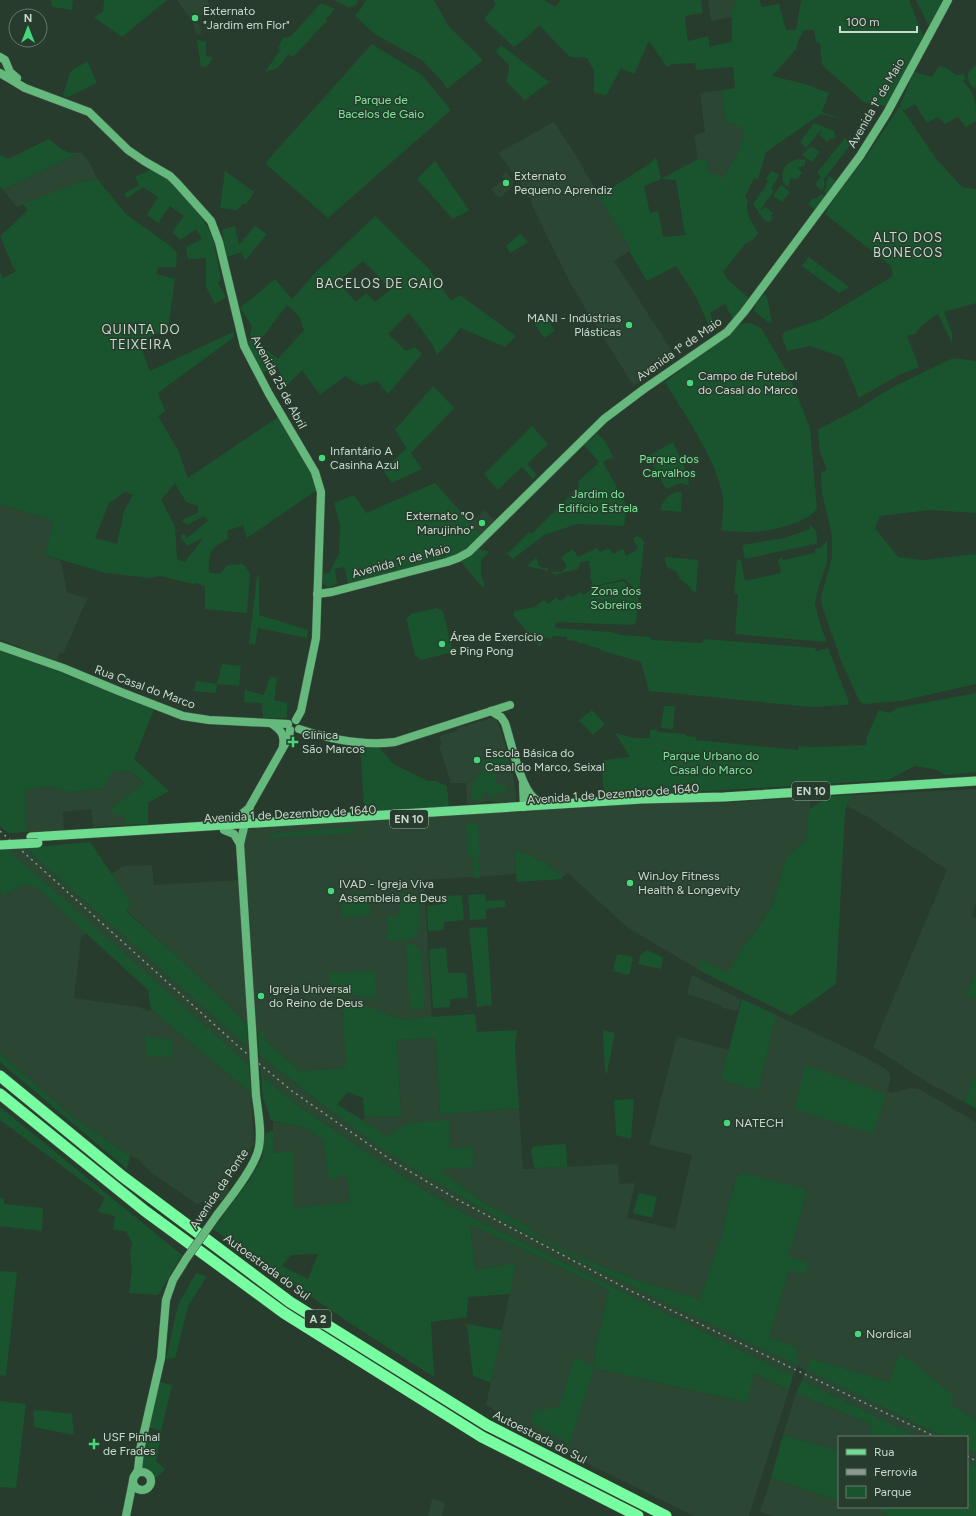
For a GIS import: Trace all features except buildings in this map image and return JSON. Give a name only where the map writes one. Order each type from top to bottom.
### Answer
[{"type":"highway","name":"Autoestrada do Sul","points":[[0,1076],[122,1176],[290,1302],[487,1425],[666,1516]]},
{"type":"highway","name":"A 2","points":[[0,1094],[145,1211],[284,1313],[482,1437],[638,1516]]},
{"type":"main road","name":"Avenida 1º de Maio","points":[[317,594],[332,592],[448,562],[463,555],[476,546],[604,418],[727,332],[744,312],[860,156],[887,113],[948,0]]},
{"type":"main road","name":"Avenida 25 de Abril","points":[[0,57],[5,60],[6,65],[13,75],[40,93]]},
{"type":"main road","points":[[0,72],[4,70],[6,65]]},
{"type":"main road","name":"Avenida 25 de Abril","points":[[0,72],[25,88],[89,112],[128,150],[170,176],[211,221],[219,242],[244,346],[269,394],[315,472],[320,486],[321,498],[314,646],[301,711],[291,725],[289,737],[250,806]]},
{"type":"main road","name":"Rua Casal do Marco","points":[[0,646],[63,668],[183,716],[209,720],[291,725],[294,732],[299,729],[350,740],[378,744],[395,742],[510,705],[506,712],[505,723]]},
{"type":"main road","points":[[491,711],[501,717],[505,723],[522,779],[524,807]]},
{"type":"main road","points":[[272,724],[282,732],[284,739],[283,746]]},
{"type":"main road","points":[[522,779],[534,798],[539,802],[555,805]]},
{"type":"main road","name":"Avenida 1 de Dezembro de 1640","points":[[247,825],[262,828],[630,806],[724,797],[976,781]]},
{"type":"main road","name":"Avenida 1 de Dezembro de 1640","points":[[0,845],[34,840],[247,825],[642,799],[724,797]]},
{"type":"main road","points":[[240,844],[234,834],[223,827],[240,816],[250,806]]},
{"type":"main road","name":"Avenida da Ponte","points":[[126,1516],[130,1495],[138,1470],[140,1450],[161,1358],[166,1300],[173,1280],[186,1259],[253,1164],[258,1152],[259,1135],[240,844],[247,825],[250,806]]},
{"type":"main road","name":"Avenida 1 de Dezembro de 1640","points":[[0,839],[34,840]]},
{"type":"main road","points":[[139,1463],[144,1471],[148,1474],[151,1479],[149,1488],[144,1490],[135,1482],[140,1472],[148,1474]]},
{"type":"shaded area","name":"Externato \"Jardim em Flor\"","points":[[177,0],[207,0],[213,9],[200,17],[201,19],[198,22],[202,33],[197,35],[192,21]]},
{"type":"shaded area","points":[[708,0],[737,0],[732,10],[732,17],[711,21]]},
{"type":"shaded area","points":[[722,90],[726,124],[735,123],[741,126],[744,135],[736,157],[722,180],[709,174],[707,161],[698,159],[694,135],[705,132],[700,93]]},
{"type":"shaded area","points":[[554,122],[575,154],[631,250],[614,261],[676,357],[637,384],[633,385],[587,311],[569,281],[531,203],[531,198],[528,197],[520,182],[498,153]]},
{"type":"shaded area","points":[[81,152],[89,162],[98,180],[77,183],[17,207],[3,190]]},
{"type":"shaded area","name":"Externato Pequeno Aprendiz","points":[[506,172],[513,181],[513,186],[501,197],[498,197],[491,189],[504,179],[502,176]]},
{"type":"shaded area","points":[[0,504],[51,520],[53,523],[45,555],[61,561],[67,592],[87,599],[63,654],[60,653],[56,662],[0,639]]},
{"type":"shaded area","name":"Externato \"O Marujinho\"","points":[[485,510],[494,521],[481,535],[470,523]]},
{"type":"shaded area","name":"Escola Básica do Casal do Marco, Seixal","points":[[495,717],[511,764],[516,791],[516,801],[502,803],[488,801],[467,804],[466,783],[451,783],[439,746],[442,744],[439,736],[457,731],[457,728]]},
{"type":"shaded area","points":[[131,771],[144,783],[112,808],[124,815],[125,825],[93,827],[91,809],[63,812],[64,831],[26,832],[26,790],[49,786],[69,792],[104,788],[112,772]]},
{"type":"shaded area","points":[[976,789],[976,903],[972,915],[976,918],[976,972],[966,995],[976,999],[976,1073],[964,1102],[930,1084],[873,1047],[947,870],[868,817],[847,806],[850,797],[854,795]]},
{"type":"shaded area","points":[[721,791],[722,803],[811,797],[806,840],[786,858],[773,904],[756,931],[741,950],[725,983],[701,971],[628,928],[568,873],[562,877],[546,863],[519,851],[514,852],[516,874],[424,880],[432,1018],[404,1019],[343,1004],[347,1068],[300,1071],[265,1040],[264,1032],[258,1032],[247,1024],[181,960],[126,910],[132,904],[111,874],[123,866],[152,865],[154,885],[241,880],[239,827]]},
{"type":"shaded area","points":[[25,848],[248,1047],[249,1065],[6,849]]},
{"type":"shaded area","points":[[22,885],[35,886],[87,933],[81,937],[74,998],[138,1007],[150,1011],[151,1009],[251,1093],[254,1144],[228,1182],[229,1191],[222,1200],[206,1200],[197,1204],[150,1172],[138,1159],[130,1156],[69,1114],[0,1053],[0,891],[3,896]]},
{"type":"shaded area","points":[[692,975],[741,999],[738,1011],[722,1008],[722,1006],[687,994]]},
{"type":"shaded area","points":[[742,999],[853,1051],[881,1066],[889,1072],[891,1077],[887,1091],[891,1093],[911,1088],[919,1089],[976,1122],[976,1420],[950,1404],[899,1354],[889,1382],[810,1358],[807,1370],[942,1436],[915,1436],[802,1380],[806,1370],[798,1366],[796,1347],[769,1337],[789,1270],[808,1264],[788,1256],[795,1236],[807,1189],[737,1175],[723,1234],[700,1299],[636,1280],[557,1246],[536,1234],[520,1222],[487,1205],[362,1120],[365,1117],[401,1116],[397,1040],[436,1038],[440,1114],[519,1108],[523,1169],[618,1164],[619,1184],[635,1183],[627,1218],[675,1229],[692,1155],[649,1145],[677,1036],[729,1050]]},
{"type":"shaded area","points":[[259,1055],[311,1096],[386,1151],[465,1199],[537,1238],[798,1366],[793,1376],[469,1216],[427,1192],[302,1108],[261,1076]]},
{"type":"shaded area","points":[[273,1122],[305,1127],[323,1140],[328,1174],[344,1174],[347,1177],[350,1203],[293,1208],[293,1151],[273,1153]]},
{"type":"shaded area","points":[[470,1223],[609,1290],[595,1352],[594,1368],[747,1403],[753,1373],[789,1390],[749,1516],[694,1516],[562,1451],[486,1405],[516,1263],[475,1270]]},
{"type":"shaded area","points":[[796,1393],[873,1425],[869,1436],[838,1436],[838,1451],[783,1435]]},
{"type":"shaded area","points":[[968,1449],[976,1453],[976,1466],[968,1462]]},
{"type":"shaded area","points":[[771,1478],[838,1501],[838,1508],[878,1508],[887,1516],[773,1516],[760,1512]]},
{"type":"shaded area","points":[[432,1499],[445,1502],[442,1516],[428,1516]]},
{"type":"green space","points":[[50,0],[73,0],[72,10],[53,7]]},
{"type":"green space","points":[[104,0],[167,0],[122,37],[94,17],[103,12]]},
{"type":"green space","points":[[334,0],[358,0],[356,5],[349,8]]},
{"type":"green space","points":[[366,0],[434,0],[449,27],[483,60],[447,89],[442,81],[423,61],[375,34],[356,17],[356,14]]},
{"type":"green space","points":[[493,0],[544,0],[555,7],[561,0],[701,0],[703,13],[685,16],[688,41],[708,36],[710,47],[732,42],[732,10],[737,0],[759,0],[762,7],[779,4],[786,30],[796,30],[801,0],[909,0],[923,36],[886,106],[865,103],[823,66],[820,43],[816,42],[814,30],[804,30],[796,49],[772,76],[805,84],[829,93],[822,112],[841,119],[821,114],[766,152],[758,179],[754,178],[745,197],[748,200],[747,209],[749,217],[758,233],[754,239],[746,243],[723,272],[728,280],[748,297],[748,300],[735,316],[736,318],[734,321],[725,304],[710,313],[715,326],[711,330],[696,297],[676,266],[647,281],[629,251],[631,250],[599,196],[649,164],[656,157],[661,179],[698,159],[707,161],[709,174],[718,174],[719,178],[722,179],[736,157],[744,135],[741,126],[736,126],[735,123],[726,124],[722,90],[735,88],[733,67],[696,70],[695,63],[672,64],[667,67],[649,41],[634,74],[621,68],[606,96],[594,92],[594,71],[587,58],[570,57],[539,25],[531,34],[514,47],[484,19],[496,4]],"holes":[[[661,179],[676,180],[685,235],[663,237],[658,211],[650,213],[644,186]]]},
{"type":"green space","points":[[916,0],[944,0],[929,26]]},
{"type":"green space","points":[[321,3],[335,9],[326,19],[327,21],[293,57],[288,54],[278,68],[265,72],[280,50],[278,48],[283,38],[291,36]]},
{"type":"green space","points":[[197,40],[206,42],[206,56],[213,57],[208,66],[201,67]]},
{"type":"green space","name":"Parque de Bacelos de Gaio","points":[[372,44],[422,75],[451,110],[328,218],[266,164]]},
{"type":"green space","points":[[501,45],[549,82],[525,100],[506,81],[509,65],[495,51]]},
{"type":"green space","points":[[87,61],[97,83],[68,97],[63,96],[70,72]]},
{"type":"green space","points":[[976,65],[976,88],[972,87],[968,80],[968,74]]},
{"type":"green space","points":[[939,66],[948,69],[956,75],[964,74],[965,79],[963,81],[971,90],[976,108],[976,121],[966,127],[958,117],[945,124],[938,117],[927,123],[915,104],[904,111],[900,105],[914,72],[932,77]]},
{"type":"green space","points":[[900,106],[937,160],[962,187],[976,189],[976,303],[944,312],[952,333],[952,343],[938,314],[922,325],[915,334],[907,336],[919,367],[899,375],[859,398],[842,357],[810,346],[787,351],[782,336],[784,332],[822,319],[893,276],[891,266],[825,214],[835,197],[868,154]]},
{"type":"green space","points":[[814,123],[834,131],[836,137],[832,139],[830,138],[828,142],[819,135],[822,131],[821,130],[806,148],[800,142]]},
{"type":"green space","points":[[845,138],[851,144],[824,179],[824,187],[822,191],[815,184],[821,176],[817,173]]},
{"type":"green space","points":[[49,139],[60,148],[68,152],[81,152],[3,190],[0,186],[0,155],[8,159]]},
{"type":"green space","points":[[811,146],[820,152],[812,162],[802,155]]},
{"type":"green space","points":[[799,159],[805,160],[805,165],[798,168],[802,173],[797,179],[791,178],[788,187],[783,182],[785,166]]},
{"type":"green space","points":[[435,161],[469,210],[453,219],[417,179]]},
{"type":"green space","points":[[150,170],[167,178],[203,219],[213,238],[221,280],[218,283],[226,297],[215,304],[206,287],[206,258],[188,259],[186,247],[202,239],[196,229],[181,240],[172,232],[184,216],[170,206],[158,223],[147,215],[158,197],[143,187],[127,198],[124,194],[139,185],[135,177]]},
{"type":"green space","points":[[225,171],[254,192],[246,205],[244,203],[237,210],[220,208]]},
{"type":"green space","points":[[772,171],[779,175],[771,189],[774,191],[761,209],[762,210],[765,207],[773,213],[771,216],[773,218],[769,222],[764,220],[753,204],[766,186],[768,181],[766,179]]},
{"type":"green space","points":[[829,176],[837,182],[827,194],[824,192]]},
{"type":"green space","points":[[98,180],[127,215],[172,247],[177,254],[176,267],[159,267],[156,274],[175,279],[168,329],[139,342],[150,371],[233,332],[234,337],[158,393],[165,411],[158,416],[178,450],[188,478],[278,417],[316,482],[317,490],[247,538],[243,525],[227,531],[228,539],[211,552],[209,560],[209,573],[219,574],[228,565],[243,564],[250,574],[247,613],[205,609],[205,587],[197,583],[193,584],[160,576],[150,578],[106,573],[45,555],[53,523],[51,520],[0,504],[0,272],[3,278],[17,271],[13,267],[0,236],[28,210],[23,204],[77,183]],"holes":[[[175,483],[186,502],[198,506],[198,513],[182,520],[187,525],[204,516],[208,521],[187,538],[184,533],[180,536],[187,546],[204,537],[185,562],[177,559],[175,526],[161,500]],[[125,492],[133,495],[124,511],[117,544],[95,538],[109,503]]]},
{"type":"green space","points":[[781,185],[790,192],[782,202],[773,196]]},
{"type":"green space","points":[[822,194],[826,197],[816,210],[808,204],[812,199]]},
{"type":"green space","points":[[375,216],[429,269],[451,301],[460,295],[516,336],[505,347],[461,328],[437,355],[432,344],[409,313],[388,334],[406,351],[415,347],[422,354],[388,394],[377,381],[361,386],[345,376],[320,395],[302,370],[287,385],[276,365],[262,374],[248,346],[252,326],[240,308],[275,279],[292,299],[314,274]],"holes":[[[363,261],[391,289],[375,302],[366,293],[356,302],[338,282]],[[287,305],[299,316],[304,330],[278,359],[258,343]]]},
{"type":"green space","points":[[235,226],[239,245],[255,226],[267,234],[245,261],[242,252],[227,257],[222,230]]},
{"type":"green space","points":[[520,234],[528,242],[510,253],[506,246]]},
{"type":"green space","points":[[809,257],[849,287],[839,293],[802,266]]},
{"type":"green space","points":[[764,294],[767,297],[772,322],[769,323],[754,311],[756,304]]},
{"type":"green space","points":[[545,314],[555,331],[544,338],[533,322]]},
{"type":"green space","points":[[743,323],[750,323],[761,328],[789,375],[810,428],[817,509],[804,519],[794,523],[773,529],[754,532],[721,530],[723,499],[715,470],[700,439],[665,382],[685,367],[684,364],[726,338],[736,327]]},
{"type":"green space","points":[[953,358],[976,361],[976,513],[930,510],[880,516],[875,528],[898,557],[923,560],[976,554],[976,684],[901,701],[864,704],[860,702],[842,663],[822,606],[821,596],[832,558],[832,535],[822,493],[821,472],[827,470],[820,452],[818,432],[819,429],[856,410],[893,387]]},
{"type":"green space","points":[[433,386],[454,408],[411,453],[422,469],[392,483],[383,470],[407,448],[395,430]]},
{"type":"green space","points":[[532,426],[548,444],[527,464],[537,475],[533,479],[522,467],[498,490],[484,474]]},
{"type":"green space","name":"Jardim do Edifício Estrela","points":[[597,433],[605,441],[613,457],[603,462],[627,506],[624,526],[577,524],[544,535],[513,559],[507,554],[529,532],[532,534],[579,487],[578,482],[599,462],[584,445]]},
{"type":"green space","name":"Parque dos Carvalhos","points":[[673,442],[688,475],[689,486],[680,483],[666,489],[648,456]]},
{"type":"green space","points":[[435,483],[481,535],[456,556],[348,583],[344,567],[335,569],[337,584],[329,587],[323,583],[323,574],[329,573],[339,554],[340,525],[334,503],[354,495],[366,513]]},
{"type":"green space","points":[[676,492],[682,492],[681,512],[660,510],[665,499]]},
{"type":"green space","points":[[809,525],[814,528],[816,532],[817,542],[815,544],[745,559],[742,545],[785,538],[810,529]]},
{"type":"green space","name":"Zona dos Sobreiros","points":[[638,536],[644,541],[636,622],[633,625],[556,622],[555,628],[611,632],[620,635],[651,637],[651,640],[702,643],[704,639],[815,648],[816,651],[828,648],[849,702],[847,705],[811,707],[649,691],[641,662],[588,646],[588,644],[567,640],[567,637],[553,636],[551,639],[543,637],[540,647],[513,615],[515,611],[534,607],[544,600],[549,604],[556,597],[561,601],[568,595],[572,597],[580,592],[584,595],[594,587],[623,581],[632,589],[635,589],[624,579],[594,586],[590,578],[591,573],[589,561],[581,562],[578,569],[554,575],[552,572],[553,571],[562,572],[567,566],[561,558],[573,549],[578,557],[597,548],[600,552],[609,548],[613,554],[623,549],[626,556],[638,549],[633,538]]},
{"type":"green space","points":[[827,540],[827,563],[817,592],[815,604],[826,640],[825,642],[735,634],[738,594],[734,593],[737,559],[741,560],[745,581],[781,573],[778,560],[782,557],[783,560],[815,553],[815,549],[821,548]]},
{"type":"green space","points":[[479,549],[489,552],[481,560],[481,576],[484,582],[484,589],[461,562]]},
{"type":"green space","points":[[665,557],[698,560],[696,593],[680,579],[677,572],[667,567]]},
{"type":"green space","points":[[536,558],[540,567],[548,568],[548,571],[526,566]]},
{"type":"green space","points":[[257,577],[259,577],[259,615],[308,630],[307,638],[258,628],[255,645],[249,643]]},
{"type":"green space","points":[[437,608],[443,612],[452,647],[449,653],[421,660],[415,655],[406,619],[411,614]]},
{"type":"green space","points":[[0,651],[52,669],[154,710],[134,759],[169,791],[148,803],[148,824],[125,825],[124,815],[113,815],[112,808],[144,783],[131,771],[112,772],[104,788],[69,792],[49,786],[26,790],[26,832],[8,833],[0,826]]},
{"type":"green space","points":[[222,664],[241,666],[239,686],[217,684]]},
{"type":"green space","points":[[270,676],[277,678],[274,700],[287,703],[287,718],[263,718],[262,703],[244,702],[245,690],[264,695]]},
{"type":"green space","points":[[196,681],[217,684],[216,693],[194,691]]},
{"type":"green space","name":"Parque Urbano do Casal do Marco","points":[[976,693],[976,772],[946,775],[937,770],[915,766],[888,780],[595,798],[604,795],[602,769],[604,769],[603,760],[630,757],[615,733],[635,738],[650,738],[650,730],[657,729],[657,732],[685,734],[686,736],[696,737],[696,740],[798,750],[799,746],[814,747],[866,745],[867,736],[879,710],[889,713],[897,708]]},
{"type":"green space","points":[[664,706],[675,706],[673,729],[661,728]]},
{"type":"green space","points":[[592,710],[605,724],[593,735],[579,720]]},
{"type":"green space","points":[[362,745],[379,747],[393,764],[428,781],[436,781],[447,786],[449,808],[372,813],[364,805],[360,747]]},
{"type":"green space","points":[[496,752],[508,756],[508,766],[501,765],[495,775],[496,784],[508,786],[505,793],[498,792],[496,797],[489,797],[490,792],[486,790],[480,799],[471,799],[472,785],[484,769],[481,766],[483,760],[493,760]]},
{"type":"green space","points":[[854,795],[850,797],[845,811],[836,984],[791,1016],[701,971],[699,965],[701,961],[729,973],[741,950],[756,931],[773,904],[786,858],[806,840],[809,809],[831,796]]},
{"type":"green space","points":[[466,823],[478,825],[480,878],[474,878],[474,860],[468,856]]},
{"type":"green space","points":[[353,827],[353,833],[269,838],[269,834]]},
{"type":"green space","points":[[90,842],[132,904],[126,911],[181,960],[247,1024],[248,1047],[25,848]]},
{"type":"green space","points":[[0,849],[6,849],[33,872],[249,1065],[251,1093],[151,1009],[148,990],[35,886],[22,885],[3,896],[0,891]]},
{"type":"green space","points":[[519,851],[546,863],[562,877],[562,879],[517,882],[514,852]]},
{"type":"green space","points":[[369,893],[370,915],[342,917],[342,895]]},
{"type":"green space","points":[[412,893],[418,897],[420,926],[418,931],[411,939],[388,941],[387,916],[399,916],[401,894]]},
{"type":"green space","points":[[485,894],[486,901],[505,900],[506,907],[486,909],[486,919],[470,920],[468,895]]},
{"type":"green space","points":[[462,895],[464,920],[444,922],[444,930],[428,931],[427,906],[444,904],[444,896]]},
{"type":"green space","points":[[487,927],[492,1005],[477,1007],[469,928]]},
{"type":"green space","points":[[406,945],[414,945],[421,951],[424,1004],[421,1009],[411,1009]]},
{"type":"green space","points":[[446,948],[448,973],[466,973],[468,998],[450,999],[450,1007],[433,1008],[429,949]]},
{"type":"green space","points":[[647,950],[663,958],[661,969],[638,964],[641,954]]},
{"type":"green space","points":[[617,954],[633,957],[630,973],[627,975],[613,971]]},
{"type":"green space","points":[[375,971],[376,1000],[349,995],[332,996],[330,993],[329,973]]},
{"type":"green space","points":[[976,972],[976,999],[966,995]]},
{"type":"green space","points":[[742,999],[776,1015],[758,1090],[721,1080]]},
{"type":"green space","points":[[343,1004],[362,1004],[394,1017],[404,1019],[475,1014],[477,1032],[517,1030],[515,1047],[519,1108],[440,1114],[436,1038],[397,1040],[401,1116],[365,1117],[363,1098],[348,1092],[337,1104],[387,1136],[408,1123],[449,1120],[449,1149],[474,1147],[473,1167],[442,1169],[440,1171],[487,1205],[520,1222],[536,1234],[557,1246],[636,1280],[700,1299],[723,1234],[728,1208],[737,1176],[740,1173],[807,1189],[795,1236],[788,1256],[808,1263],[805,1275],[789,1270],[769,1337],[796,1347],[798,1366],[589,1265],[538,1239],[436,1182],[378,1146],[259,1055],[258,1032],[264,1032],[265,1040],[300,1071],[346,1068]]},
{"type":"green space","points":[[603,1030],[615,1033],[607,1073],[605,1073]]},
{"type":"green space","points":[[150,1035],[150,1038],[172,1039],[173,1057],[148,1056],[146,1054],[146,1036]]},
{"type":"green space","points":[[0,1053],[69,1114],[130,1156],[127,1169],[0,1062]]},
{"type":"green space","points":[[805,1065],[886,1094],[873,1134],[795,1109]]},
{"type":"green space","points":[[976,1073],[976,1108],[964,1102]]},
{"type":"green space","points":[[261,1076],[302,1108],[427,1192],[469,1216],[793,1376],[789,1390],[753,1373],[748,1403],[594,1368],[595,1352],[609,1290],[470,1224],[475,1270],[516,1263],[510,1294],[468,1297],[467,1317],[431,1322],[434,1377],[348,1322],[213,1229],[248,1182],[263,1157],[264,1137],[266,1133],[273,1131],[273,1153],[293,1151],[293,1208],[350,1202],[347,1177],[344,1174],[332,1181],[328,1174],[323,1140],[305,1127],[271,1120],[263,1098]],"holes":[[[318,1254],[308,1279],[282,1266],[291,1255]]]},
{"type":"green space","points":[[634,1099],[631,1139],[616,1135],[614,1100]]},
{"type":"green space","points":[[0,1107],[182,1255],[158,1295],[129,1293],[132,1270],[130,1254],[132,1243],[126,1231],[114,1230],[115,1216],[98,1212],[105,1198],[0,1120]]},
{"type":"green space","points":[[566,1144],[567,1167],[534,1168],[531,1151],[534,1146]]},
{"type":"green space","points":[[639,1193],[657,1197],[652,1218],[633,1213]]},
{"type":"green space","points":[[0,1198],[4,1198],[4,1204],[43,1208],[42,1231],[0,1226]]},
{"type":"green space","points":[[0,1271],[17,1272],[6,1376],[0,1375]]},
{"type":"green space","points":[[196,1273],[207,1276],[188,1306],[175,1358],[166,1359],[178,1305]]},
{"type":"green space","points":[[467,1324],[502,1330],[491,1383],[473,1376]]},
{"type":"green space","points":[[899,1354],[920,1368],[954,1397],[950,1404],[976,1420],[976,1453],[968,1449],[968,1436],[942,1436],[807,1370],[810,1358],[889,1382]]},
{"type":"green space","points":[[575,1357],[594,1368],[570,1442],[568,1444],[532,1423],[534,1411],[559,1407]]},
{"type":"green space","points":[[802,1380],[915,1436],[869,1436],[873,1425],[796,1393]]},
{"type":"green space","points":[[158,1382],[172,1385],[161,1431],[148,1427]]},
{"type":"green space","points":[[0,1401],[26,1404],[16,1488],[0,1487]]},
{"type":"green space","points":[[39,1410],[72,1414],[74,1435],[34,1427],[33,1411]]},
{"type":"green space","points":[[146,1434],[161,1438],[156,1461],[165,1470],[155,1478],[152,1478],[149,1473],[144,1470],[141,1460]]},
{"type":"green space","points":[[783,1435],[838,1451],[838,1501],[771,1478]]},
{"type":"green space","points":[[968,1462],[976,1466],[976,1516],[887,1516],[878,1508],[968,1508]]},
{"type":"railway","points":[[0,831],[239,1047],[292,1091],[394,1162],[458,1200],[631,1291],[934,1436]]},
{"type":"railway","points":[[968,1457],[976,1461]]},
{"type":"place","name":"Externato \"Jardim em Flor\"","points":[[195,18]]},
{"type":"place","name":"Externato Pequeno Aprendiz","points":[[506,183]]},
{"type":"place","name":"MANI - Indústrias Plásticas","points":[[629,325]]},
{"type":"place","name":"Campo de Futebol do Casal do Marco","points":[[690,383]]},
{"type":"place","name":"Infantário A Casinha Azul","points":[[322,458]]},
{"type":"place","name":"Externato \"O Marujinho\"","points":[[482,523]]},
{"type":"place","name":"Área de Exercício e Ping Pong","points":[[442,644]]},
{"type":"place","name":"Clínica São Marcos","points":[[293,742]]},
{"type":"place","name":"Escola Básica do Casal do Marco, Seixal","points":[[477,760]]},
{"type":"place","name":"WinJoy Fitness Health & Longevity","points":[[630,883]]},
{"type":"place","name":"IVAD - Igreja Viva Assembleia de Deus","points":[[331,891]]},
{"type":"place","name":"Igreja Universal do Reino de Deus","points":[[261,996]]},
{"type":"place","name":"NATECH","points":[[727,1123]]},
{"type":"place","name":"Nordical","points":[[858,1334]]},
{"type":"place","name":"USF Pinhal de Frades","points":[[94,1444]]},
{"type":"district","name":"ALTO DOS BONECOS","points":[[908,244]]},
{"type":"district","name":"BACELOS DE GAIO","points":[[380,283]]},
{"type":"district","name":"QUINTA DO TEIXEIRA","points":[[141,336]]}]
